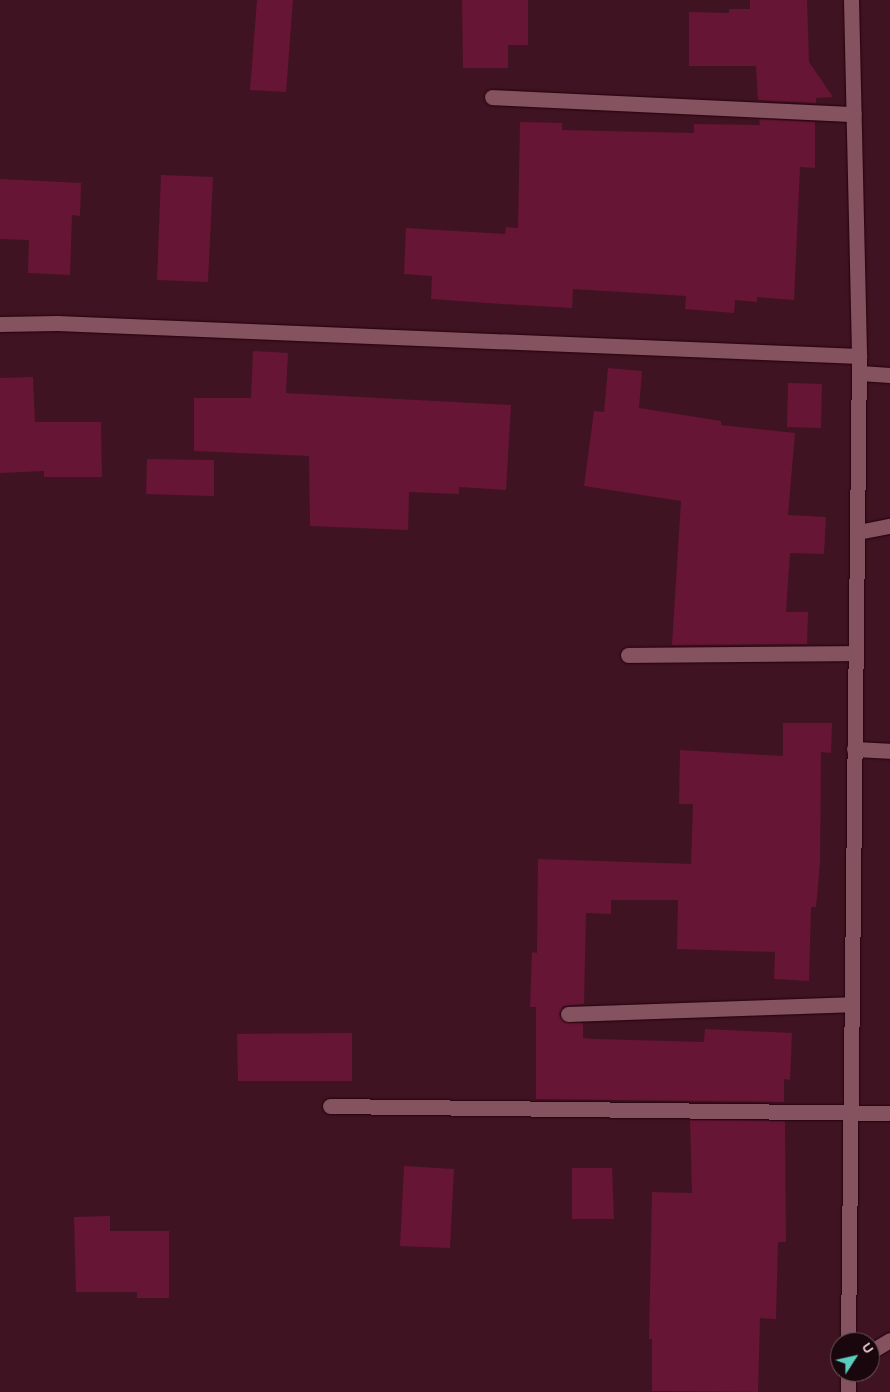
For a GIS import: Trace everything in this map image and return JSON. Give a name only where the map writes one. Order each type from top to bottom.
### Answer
[{"type":"street","points":[[848,1332],[850,1004],[860,373],[851,0]]},
{"type":"street","points":[[492,97],[854,114]]},
{"type":"street","points":[[0,324],[57,323],[859,356]]},
{"type":"street","points":[[860,373],[890,375]]},
{"type":"street","points":[[858,532],[890,526]]},
{"type":"street","points":[[628,656],[856,653]]},
{"type":"street","points":[[854,749],[890,751]]},
{"type":"street","points":[[568,1014],[850,1004]]},
{"type":"street","points":[[330,1106],[890,1113]]},
{"type":"building","points":[[257,0],[293,0],[286,92],[250,90]]},
{"type":"building","points":[[462,0],[528,0],[528,45],[508,45],[508,68],[463,68]]},
{"type":"building","points":[[750,0],[807,0],[809,62],[833,97],[816,98],[816,103],[758,100],[756,66],[689,66],[689,12],[729,13],[729,9],[750,9]]},
{"type":"building","points":[[759,119],[815,122],[815,168],[800,167],[794,300],[757,297],[757,302],[735,300],[734,313],[685,309],[686,296],[573,289],[572,308],[502,304],[431,299],[432,276],[404,274],[406,228],[505,234],[506,227],[518,228],[520,122],[562,123],[562,130],[694,133],[694,124],[760,125]]},
{"type":"building","points":[[161,175],[213,177],[208,282],[157,280]]},
{"type":"building","points":[[0,179],[81,183],[80,216],[72,215],[70,275],[28,273],[29,240],[0,239]]},
{"type":"building","points":[[253,351],[288,353],[286,393],[511,405],[506,490],[459,487],[459,494],[409,492],[408,530],[310,526],[309,456],[194,451],[194,398],[251,398]]},
{"type":"building","points":[[608,368],[642,371],[639,408],[721,421],[721,425],[795,433],[788,515],[826,517],[824,554],[790,553],[786,612],[808,612],[807,644],[672,645],[681,501],[584,486],[594,411],[604,412]]},
{"type":"building","points":[[33,377],[35,422],[101,422],[102,477],[44,477],[44,471],[0,473],[0,378]]},
{"type":"building","points":[[788,383],[822,384],[821,428],[787,427]]},
{"type":"building","points":[[147,459],[214,460],[214,496],[146,494]]},
{"type":"building","points":[[783,723],[832,723],[831,753],[821,752],[820,863],[816,907],[811,907],[809,981],[774,979],[775,952],[677,949],[678,900],[611,900],[611,914],[586,913],[584,1004],[563,1006],[559,1014],[564,1022],[583,1023],[583,1038],[595,1039],[704,1042],[705,1029],[792,1033],[790,1080],[784,1079],[784,1102],[536,1099],[536,1007],[530,1007],[532,952],[537,953],[538,859],[691,864],[693,804],[679,804],[680,750],[783,756]]},
{"type":"building","points":[[352,1033],[352,1081],[238,1081],[237,1034]]},
{"type":"building","points":[[690,1120],[785,1121],[786,1242],[778,1242],[776,1319],[760,1318],[758,1392],[652,1391],[652,1339],[649,1339],[652,1192],[692,1193]]},
{"type":"building","points":[[404,1166],[454,1169],[450,1248],[400,1246]]},
{"type":"building","points":[[572,1168],[612,1168],[614,1219],[572,1219]]},
{"type":"building","points":[[110,1216],[110,1231],[169,1231],[169,1298],[137,1298],[137,1292],[76,1292],[74,1217]]}]
